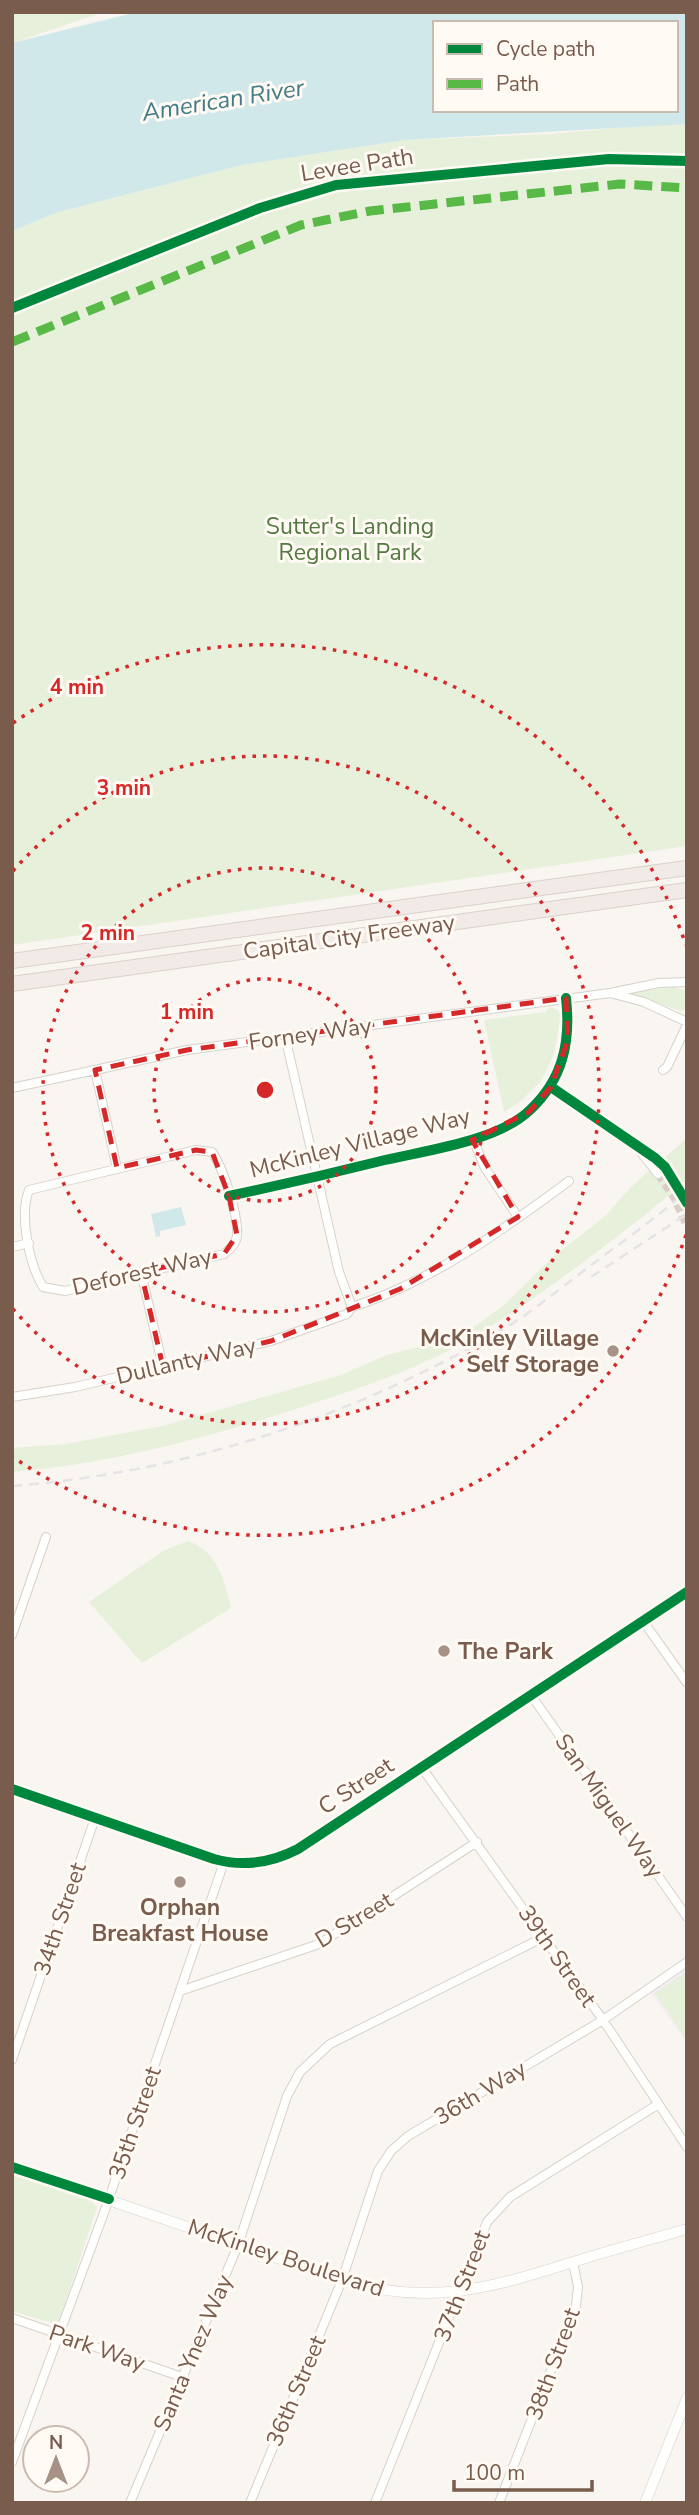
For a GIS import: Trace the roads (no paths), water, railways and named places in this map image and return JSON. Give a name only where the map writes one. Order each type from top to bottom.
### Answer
[{"type":"highway","name":"Capital City Freeway","points":[[12,961],[687,868]]},
{"type":"highway","name":"Capital City Freeway","points":[[12,984],[687,890]]},
{"type":"street","name":"Forney Way","points":[[12,1088],[187,1050],[610,993],[659,983],[687,982]]},
{"type":"street","name":"Forney Way","points":[[610,993],[644,1002],[687,1023]]},
{"type":"street","points":[[566,998],[568,1040],[564,1058],[551,1087],[665,1167]]},
{"type":"street","points":[[663,1070],[667,1067],[687,1023]]},
{"type":"street","points":[[285,1036],[339,1272],[352,1307]]},
{"type":"street","points":[[95,1070],[117,1168]]},
{"type":"street","name":"McKinley Village Way","points":[[29,1243],[25,1210],[29,1190],[196,1150],[212,1152],[221,1164],[229,1196],[473,1139],[528,1112],[551,1087]]},
{"type":"street","points":[[473,1139],[485,1168],[518,1217]]},
{"type":"street","points":[[634,1143],[658,1174]]},
{"type":"street","name":"Dullanty Way","points":[[12,1397],[43,1394],[271,1341],[347,1314],[352,1307],[390,1295],[486,1239],[569,1181]]},
{"type":"street","name":"Deforest Way","points":[[29,1243],[38,1279],[43,1287],[65,1291],[224,1254],[232,1247],[237,1235],[229,1196]]},
{"type":"street","points":[[12,1247],[29,1243]]},
{"type":"street","points":[[141,1272],[163,1367]]},
{"type":"street","points":[[12,1635],[16,1608],[46,1537]]},
{"type":"street","name":"C Street","points":[[12,1789],[223,1862],[257,1863],[288,1854],[687,1592]]},
{"type":"street","points":[[643,1620],[687,1683]]},
{"type":"street","name":"San Miguel Way","points":[[531,1695],[687,1917]]},
{"type":"street","name":"39th Street","points":[[422,1768],[603,2020],[687,2147]]},
{"type":"street","name":"34th Street","points":[[12,2060],[95,1818]]},
{"type":"street","name":"D Street","points":[[180,1991],[320,1944],[477,1842]]},
{"type":"street","name":"35th Street","points":[[12,2462],[109,2199],[223,1862]]},
{"type":"street","name":"Santa Ynez Way","points":[[130,2503],[239,2245],[287,2096],[309,2061],[330,2044],[544,1937]]},
{"type":"street","name":"36th Way","points":[[342,2280],[376,2178],[391,2151],[408,2136],[603,2020],[687,1962]]},
{"type":"street","name":"37th Street","points":[[375,2503],[461,2292],[479,2239],[498,2207],[657,2105]]},
{"type":"street","name":"McKinley Boulevard","points":[[12,2167],[342,2280],[398,2294],[492,2288],[687,2229]]},
{"type":"street","name":"38th Street","points":[[499,2503],[576,2306],[578,2287],[573,2262]]},
{"type":"street","name":"36th Street","points":[[250,2503],[342,2280]]},
{"type":"street","name":"Park Way","points":[[12,2318],[182,2377]]},
{"type":"street","points":[[645,2503],[687,2398]]},
{"type":"water","name":"American River","points":[[137,12],[687,12],[687,124],[404,140],[242,165],[58,212],[12,231],[12,43]]},
{"type":"water","points":[[181,1207],[186,1225],[160,1231],[160,1236],[156,1237],[151,1214]]},
{"type":"tunnel","points":[[665,1167],[687,1203]]},
{"type":"tunnel","points":[[658,1174],[674,1197],[687,1226]]},
{"type":"railway","points":[[12,1486],[76,1479],[203,1454],[265,1436],[385,1390],[444,1362],[522,1317],[687,1191]]},
{"type":"railway","points":[[591,1277],[687,1214]]},
{"type":"place","name":"McKinley Village Self Storage","points":[[613,1351]]},
{"type":"place","name":"The Park","points":[[444,1651]]},
{"type":"place","name":"Orphan Breakfast House","points":[[180,1882]]},
{"type":"park label","name":"Sutter's Landing Regional Park","points":[[350,539]]}]
